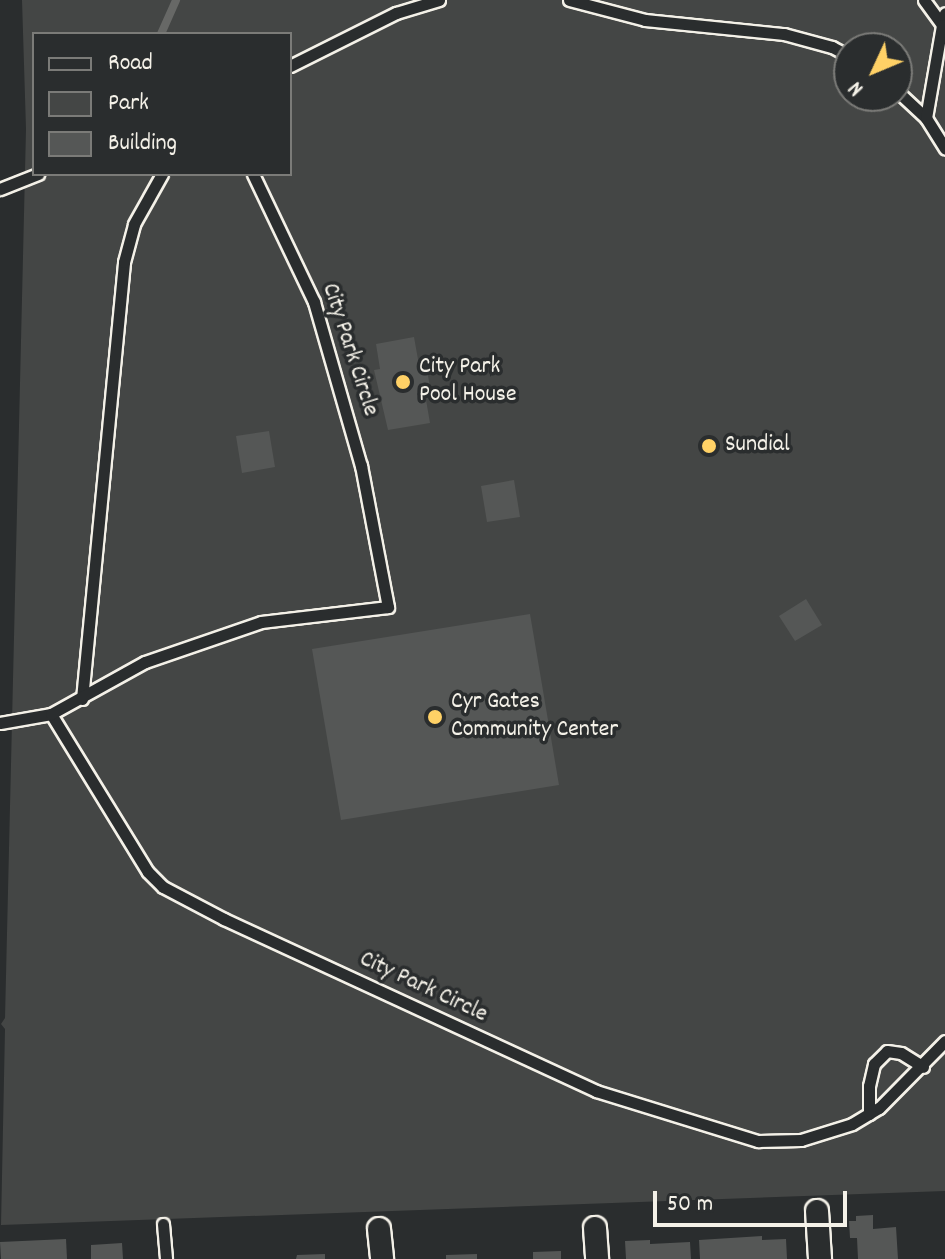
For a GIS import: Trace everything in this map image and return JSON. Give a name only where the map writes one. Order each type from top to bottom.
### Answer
[{"type":"street","points":[[817,1211],[820,1259]]},
{"type":"street","points":[[595,1228],[597,1259]]},
{"type":"street","points":[[379,1229],[382,1259]]},
{"type":"lane","points":[[292,65],[396,13],[439,0]]},
{"type":"lane","points":[[569,0],[645,20],[784,34],[833,48]]},
{"type":"lane","points":[[924,0],[944,19],[926,118]]},
{"type":"lane","points":[[913,106],[926,118],[945,148]]},
{"type":"lane","points":[[0,189],[33,176]]},
{"type":"lane","points":[[82,699],[124,262],[134,224],[161,176]]},
{"type":"lane","name":"City Park Circle","points":[[0,723],[51,714],[145,662],[249,626],[388,607],[361,466],[314,302],[254,176]]},
{"type":"lane","name":"City Park Circle","points":[[51,714],[148,872],[163,887],[196,906],[596,1091],[758,1141],[801,1140],[852,1124],[869,1114],[923,1067],[945,1041]]},
{"type":"lane","points":[[869,1114],[869,1086],[874,1064],[887,1051],[901,1053],[923,1067]]},
{"type":"lane","points":[[163,1224],[166,1259]]},
{"type":"green space","points":[[22,0],[945,0],[945,1191],[1,1225],[5,1029],[1,1024],[5,1018],[26,129]]},
{"type":"building","name":"City Park Pool House","points":[[414,337],[419,365],[426,364],[431,393],[425,394],[430,423],[388,430],[374,370],[380,369],[376,344]]},
{"type":"building","points":[[269,431],[275,467],[242,473],[236,436]]},
{"type":"building","points":[[514,480],[520,517],[487,522],[481,486]]},
{"type":"building","points":[[806,599],[822,625],[795,641],[779,616]]},
{"type":"building","name":"Cyr Gates Community Center","points":[[530,614],[559,785],[341,820],[312,649]]},
{"type":"building","points":[[873,1215],[873,1229],[896,1227],[898,1259],[858,1259],[857,1238],[850,1238],[849,1221],[856,1221],[856,1216]]},
{"type":"building","points":[[762,1236],[762,1240],[786,1239],[787,1259],[700,1259],[699,1240]]},
{"type":"building","points":[[66,1239],[67,1259],[1,1259],[0,1242]]},
{"type":"building","points":[[650,1240],[650,1244],[690,1242],[691,1259],[626,1259],[625,1241]]},
{"type":"building","points":[[122,1243],[123,1259],[91,1259],[91,1245]]},
{"type":"building","points":[[561,1251],[561,1259],[533,1259],[533,1252]]},
{"type":"building","points":[[325,1254],[325,1259],[296,1259],[297,1255]]},
{"type":"building","points":[[477,1254],[477,1259],[446,1259],[446,1255]]},
{"type":"waterway","points":[[162,32],[176,0]]},
{"type":"place","name":"City Park Pool House","points":[[403,382]]},
{"type":"place","name":"Sundial","points":[[709,446]]},
{"type":"place","name":"Cyr Gates Community Center","points":[[435,717]]}]
